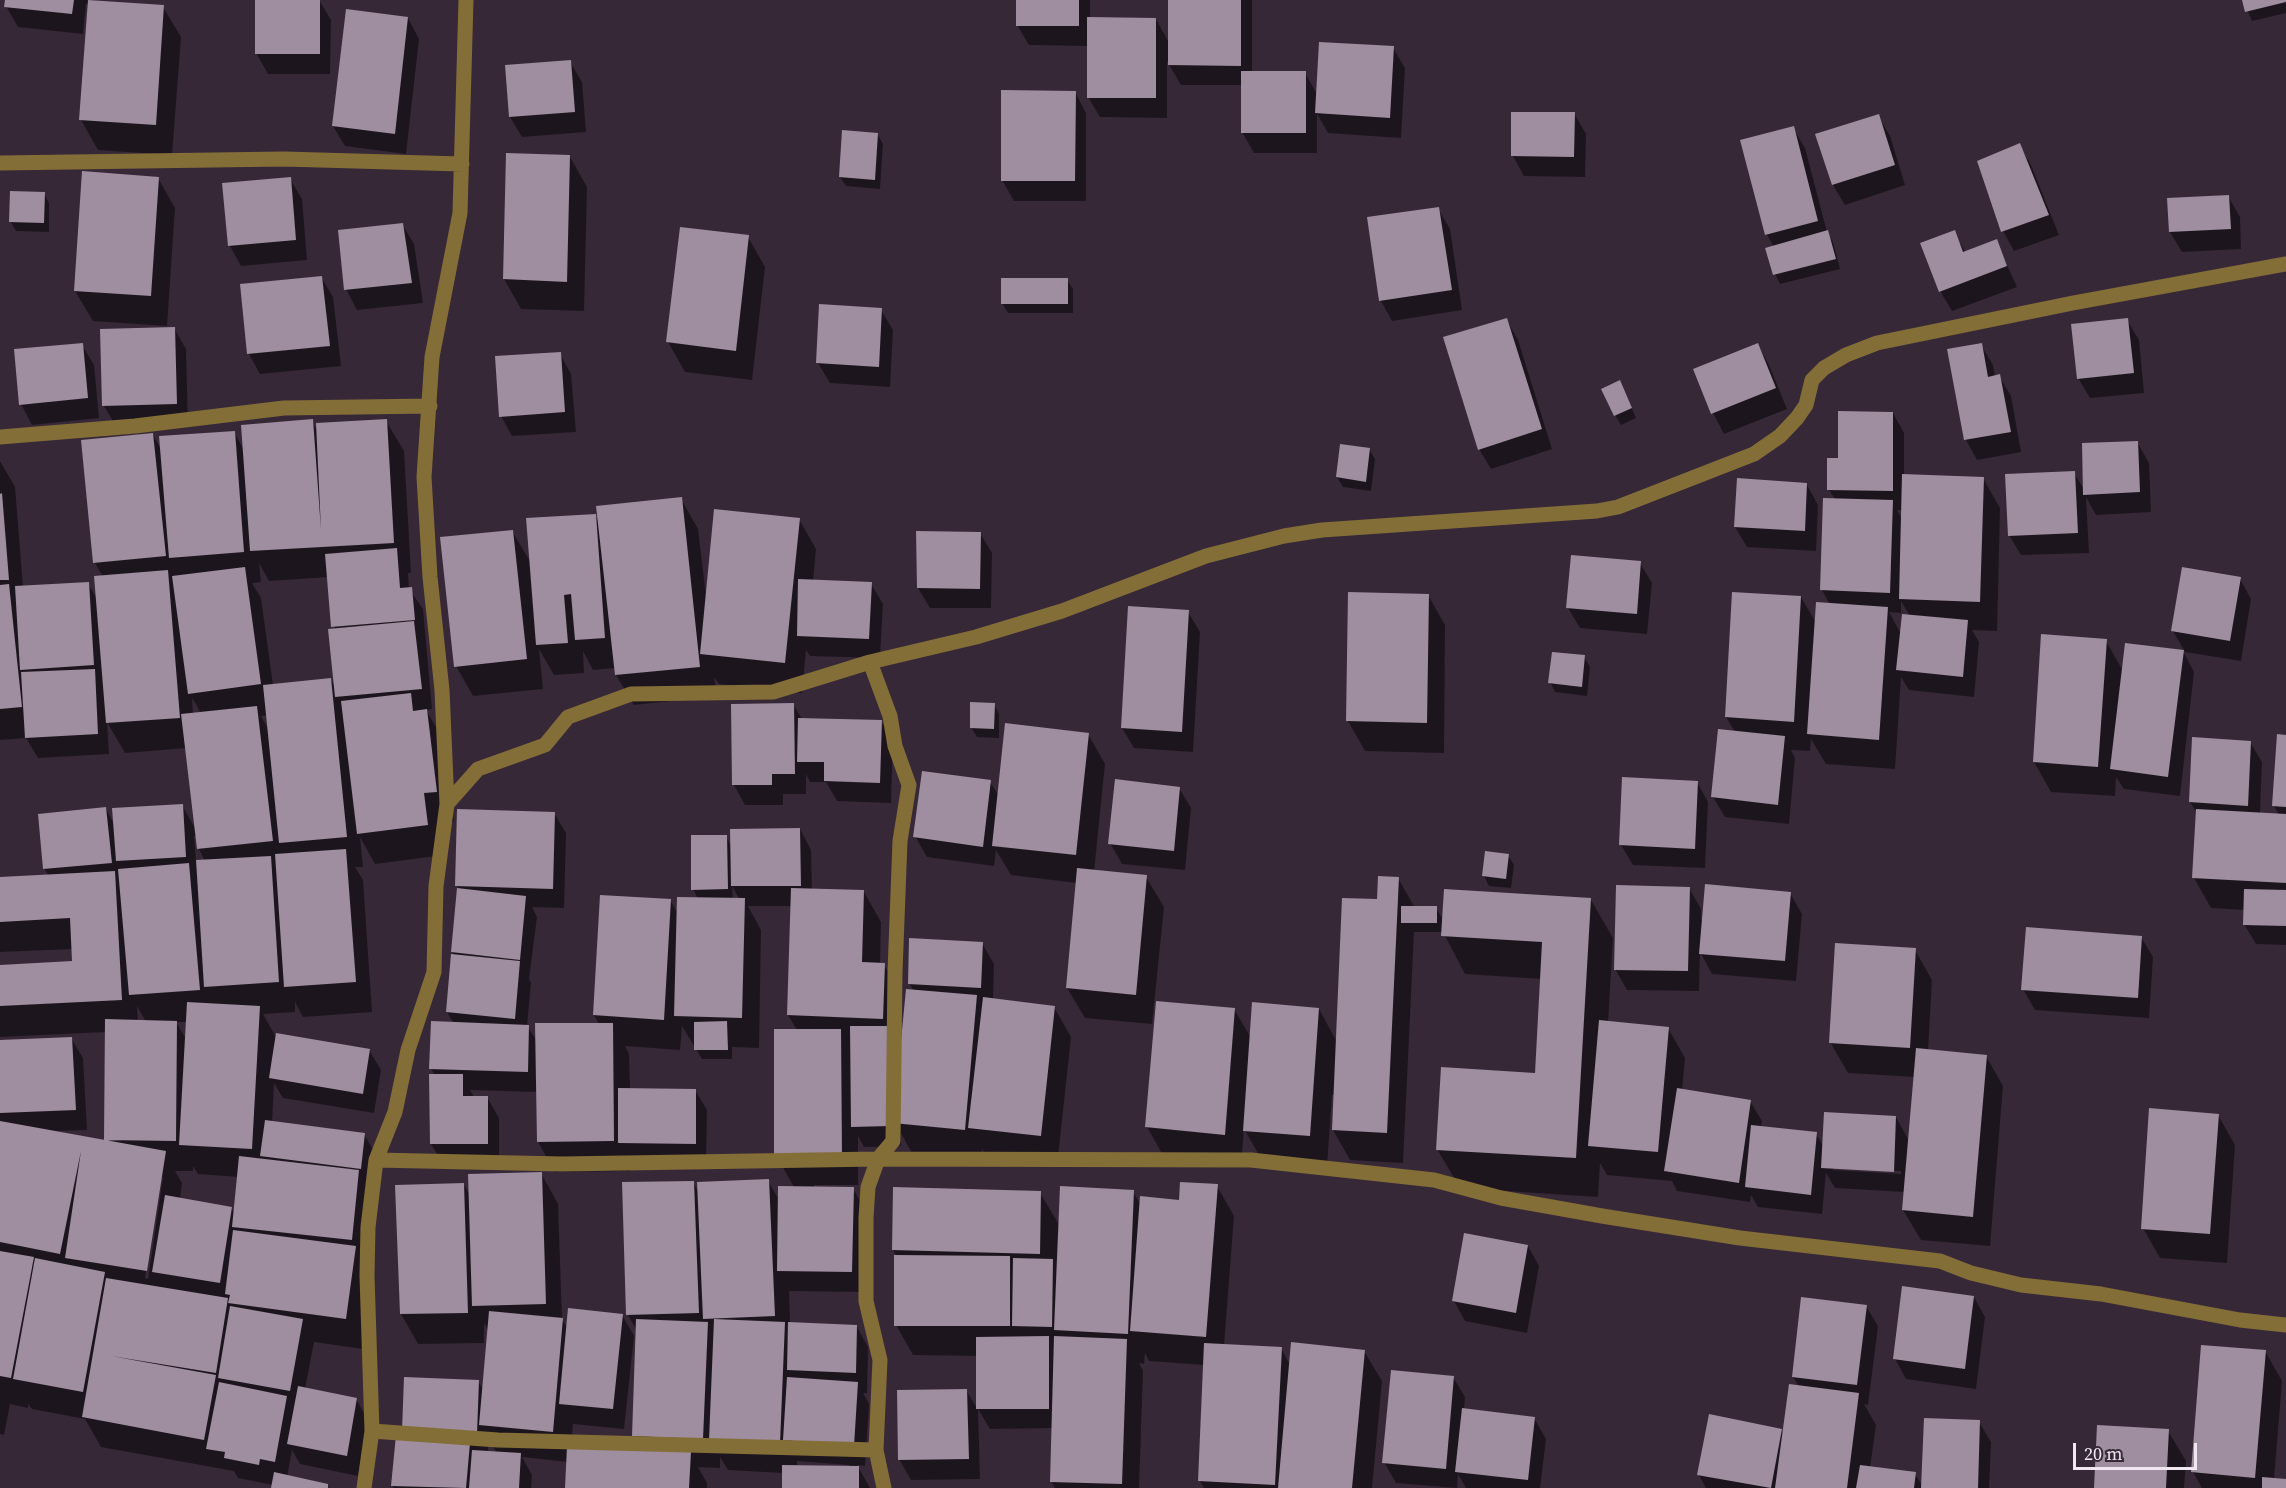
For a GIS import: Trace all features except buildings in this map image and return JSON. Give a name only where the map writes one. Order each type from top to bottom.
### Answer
[{"type":"street","points":[[364,1488],[372,1431],[367,1276],[368,1227],[376,1160],[394,1112],[408,1050],[434,972],[436,886],[447,804],[442,690],[430,577],[424,477],[432,357],[460,213],[466,0]]},
{"type":"street","points":[[0,164],[284,159],[462,164]]},
{"type":"street","points":[[447,804],[478,769],[545,745],[568,717],[631,694],[773,692],[870,662],[986,634],[1062,610],[1206,556],[1284,536],[1323,530],[1597,511],[1618,507],[1754,454],[1780,436],[1797,418],[1806,405],[1812,380],[1824,368],[1877,343],[2073,303],[2286,264]]},
{"type":"street","points":[[0,436],[135,426],[284,408],[430,406]]},
{"type":"street","points":[[870,662],[890,716],[895,746],[909,785],[900,841],[894,1011],[893,1141],[878,1159],[868,1187],[866,1218],[866,1302],[880,1360],[876,1450],[884,1488]]},
{"type":"street","points":[[376,1160],[562,1164],[878,1159],[1251,1160],[1434,1180],[1501,1198],[1591,1214],[1740,1238],[1940,1261],[1971,1273],[2020,1285],[2101,1294],[2286,1325]]},
{"type":"street","points":[[372,1431],[498,1440],[876,1450]]}]
